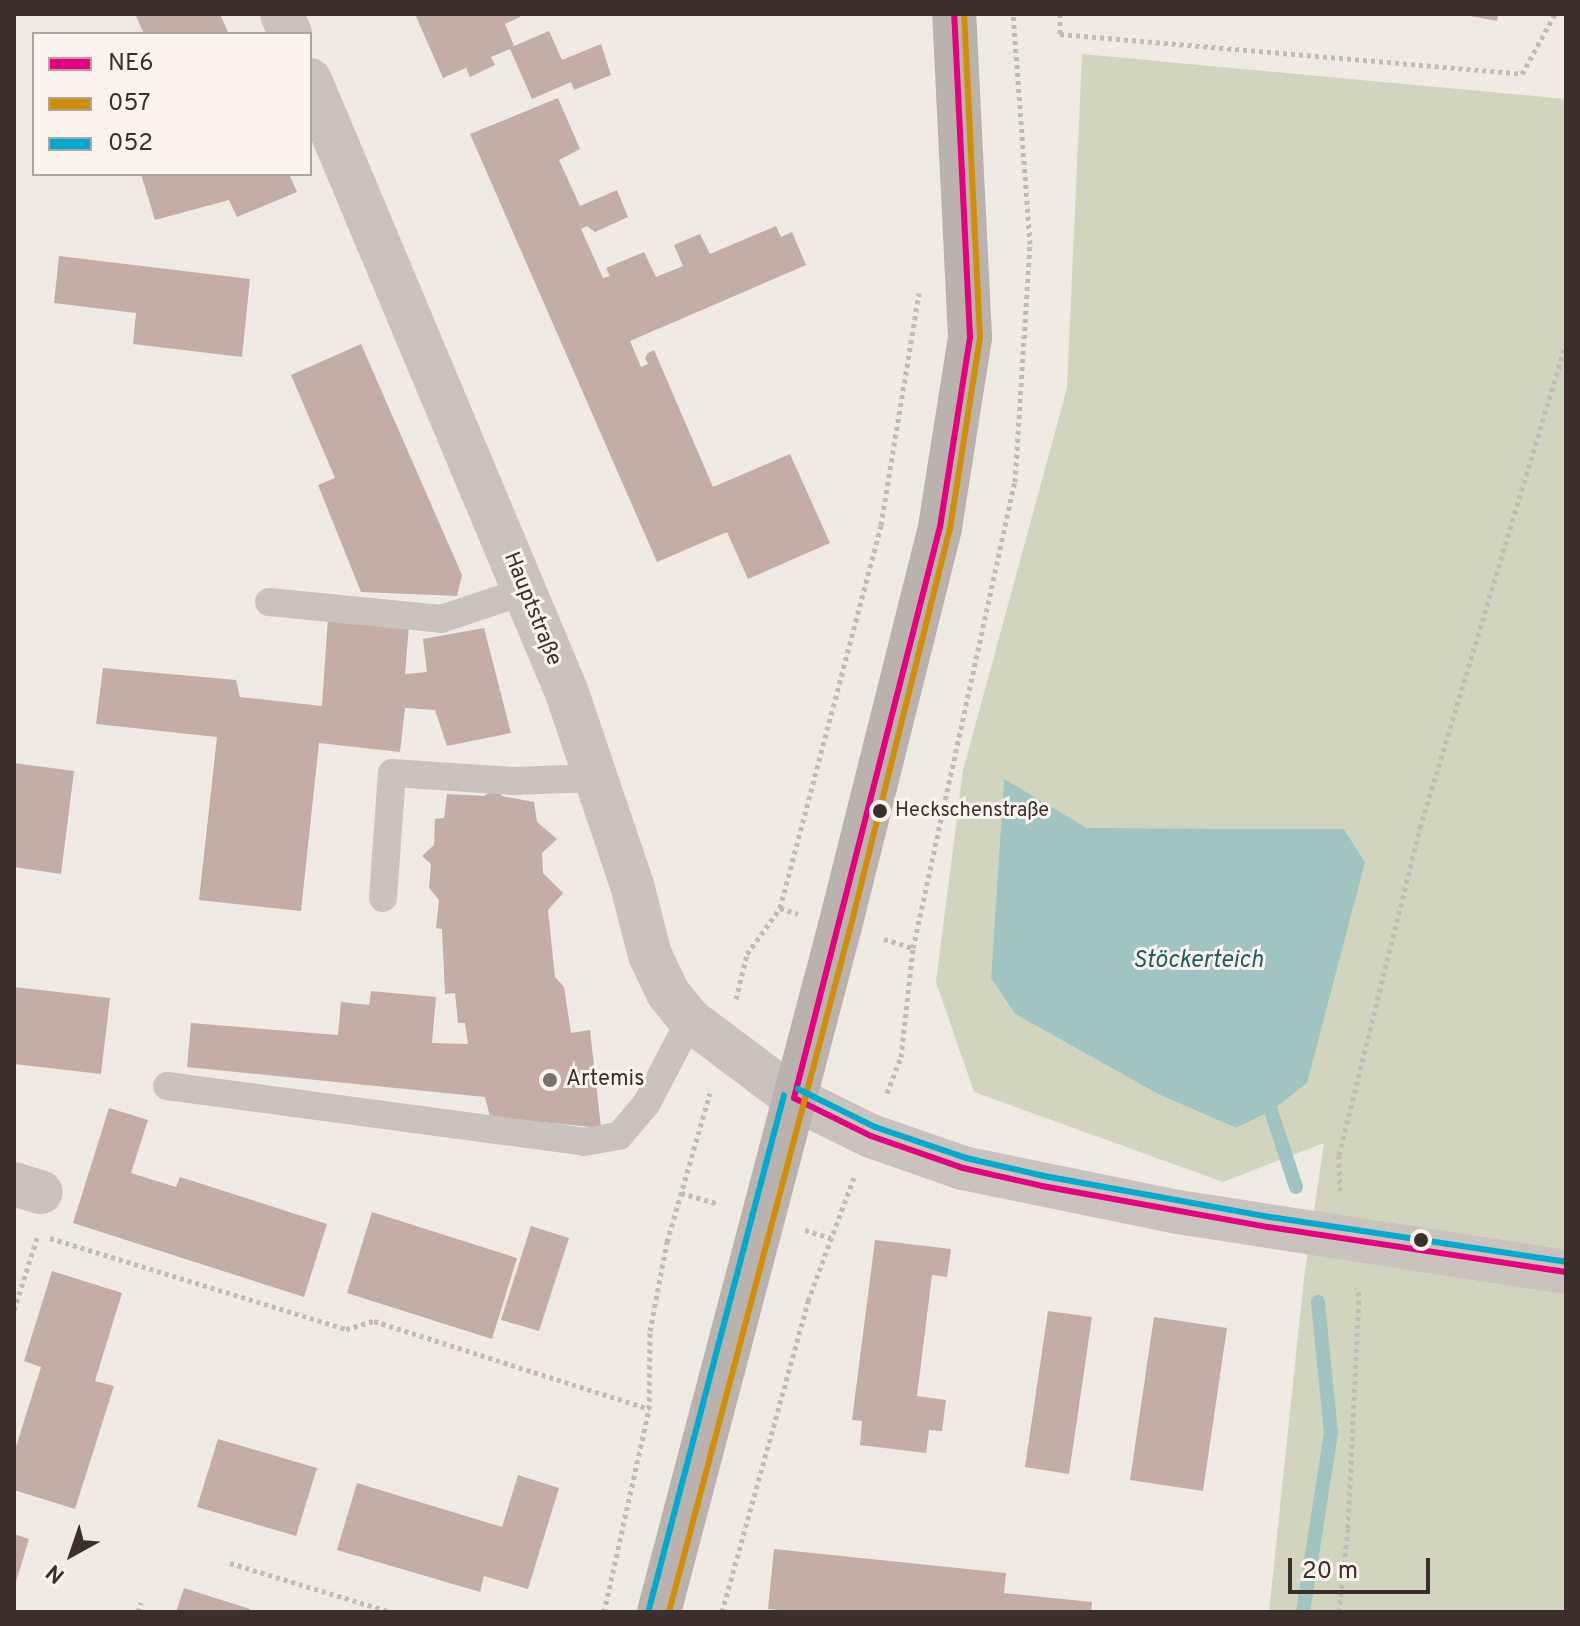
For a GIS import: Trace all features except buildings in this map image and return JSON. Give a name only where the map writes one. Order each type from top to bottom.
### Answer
[{"type":"main road","points":[[659,1612],[940,527],[970,337],[954,14]]},
{"type":"street","name":"Hauptstraße","points":[[312,85],[525,591],[597,778],[632,885],[650,955],[668,993],[690,1020],[723,1048],[794,1098],[871,1136],[963,1168],[1042,1186],[1566,1272]]},
{"type":"lane","points":[[269,602],[441,619],[525,591]]},
{"type":"lane","points":[[383,898],[392,773],[512,781],[597,778]]},
{"type":"lane","points":[[167,1086],[584,1142],[619,1136],[647,1103],[690,1020]]},
{"type":"path","points":[[722,1612],[808,1301],[901,1057],[913,948],[1015,482],[1030,244],[1013,14]]},
{"type":"path","points":[[1060,14],[1060,34],[1522,74],[1555,14]]},
{"type":"path","points":[[604,1612],[649,1409],[650,1331],[667,1242],[747,954],[780,908],[881,525],[919,289]]},
{"type":"path","points":[[1339,1612],[1348,1528],[1359,1296],[1341,1237],[1339,1155],[1420,828],[1566,343]]},
{"type":"path","points":[[14,1310],[31,1204],[346,1329],[374,1321],[649,1409]]},
{"type":"path","points":[[230,1563],[391,1612]]},
{"type":"path","points":[[138,1612],[141,1602]]},
{"type":"green space","points":[[1082,54],[1566,99],[1566,1612],[1269,1612],[1304,1278],[1324,1143],[1223,1182],[974,1092],[936,982],[963,770],[1067,388]],"holes":[[[1004,780],[1087,828],[1344,829],[1365,862],[1271,1111],[1236,1128],[1158,1094],[1015,1014],[991,978]]]},
{"type":"water","name":"Stöckerteich","points":[[1004,779],[1087,828],[1344,829],[1365,862],[1307,1083],[1271,1111],[1236,1128],[1158,1094],[1015,1014],[991,978]]},
{"type":"waterway","points":[[1271,1111],[1296,1187]]},
{"type":"waterway","points":[[1303,1612],[1331,1433],[1318,1302]]},
{"type":"transit line","name":"NE6","points":[[794,1098],[940,527],[970,337],[954,14]]},
{"type":"transit line","name":"057","points":[[669,1612],[850,929],[950,529],[980,338],[964,14]]},
{"type":"transit line","name":"052","points":[[798,1089],[875,1127],[966,1158],[1044,1176],[1270,1217],[1566,1262]]},
{"type":"transit line","name":"052","points":[[649,1609],[784,1095]]},
{"type":"transit line","name":"NE6","points":[[794,1098],[871,1136],[963,1168],[1042,1186],[1268,1227],[1566,1272]]},
{"type":"place","name":"Heckschenstraße","points":[[880,811]]},
{"type":"place","name":"Artemis","points":[[550,1080]]}]
